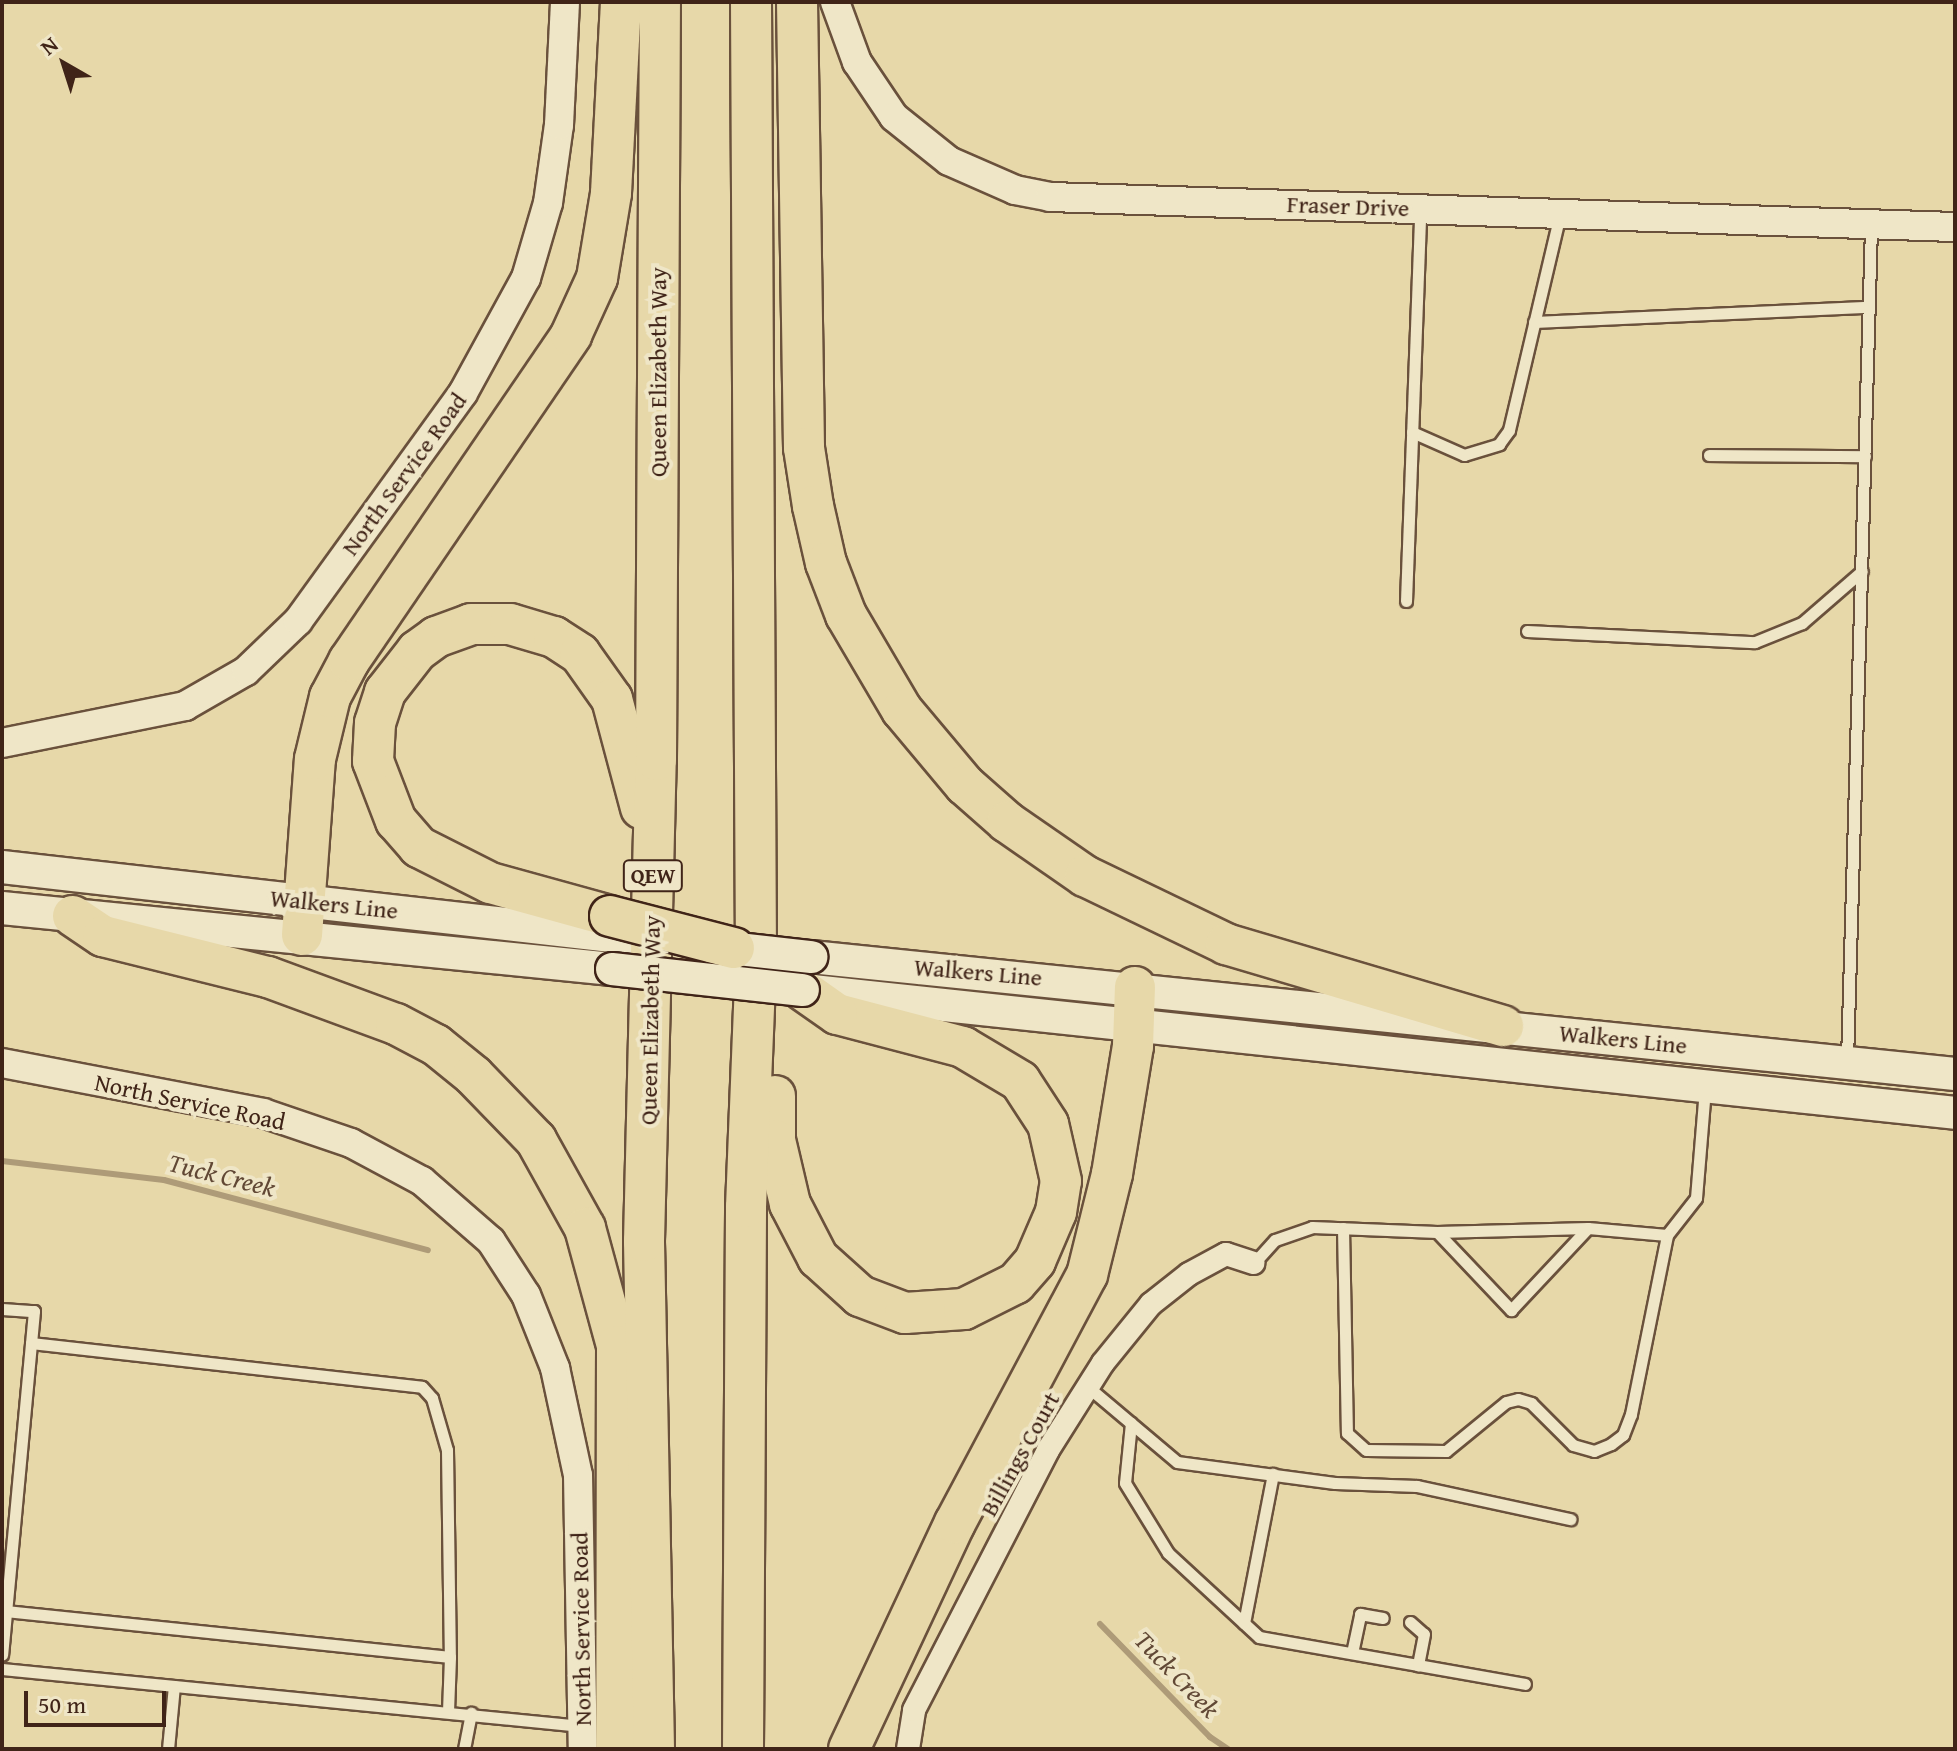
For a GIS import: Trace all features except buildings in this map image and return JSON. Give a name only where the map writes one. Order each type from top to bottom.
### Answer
[{"type":"highway","points":[[303,918],[315,759],[330,697],[349,661],[571,335],[597,278],[611,193],[621,2]]},
{"type":"highway","name":"Queen Elizabeth Way","points":[[654,1749],[644,1241],[656,760],[660,2]]},
{"type":"highway","points":[[743,1749],[751,2]]},
{"type":"highway","points":[[797,2],[804,448],[826,563],[846,615],[902,710],[965,785],[1007,822],[1085,876],[1226,944],[1503,1026]]},
{"type":"highway","points":[[644,1241],[649,834],[616,710],[580,654],[554,637],[510,624],[471,624],[436,637],[401,669],[385,692],[375,723],[373,761],[396,821],[419,847],[453,867],[624,928],[745,952]]},
{"type":"highway","points":[[73,916],[103,936],[268,977],[396,1024],[436,1045],[473,1075],[536,1140],[585,1228],[617,1346],[616,1749]]},
{"type":"highway","points":[[745,952],[774,1023],[780,1171],[790,1204],[818,1258],[860,1296],[905,1313],[964,1309],[1016,1283],[1047,1241],[1061,1181],[1058,1153],[1037,1103],[1020,1081],[963,1047],[837,1014],[807,973]]},
{"type":"highway","points":[[849,1749],[955,1523],[1087,1275],[1112,1174],[1134,1006]]},
{"type":"main road","name":"Walkers Line","points":[[2,867],[612,969],[807,973],[1134,1006],[1705,1088],[1955,1113]]},
{"type":"main road","name":"Walkers Line","points":[[2,908],[73,916],[303,918],[624,928]]},
{"type":"main road","name":"Walkers Line","points":[[745,952],[807,973]]},
{"type":"main road","name":"Walkers Line","points":[[1134,1006],[1503,1026],[1955,1074]]},
{"type":"street","name":"North Service Road","points":[[2,743],[185,706],[246,671],[298,621],[463,393],[526,278],[548,203],[559,125],[565,2]]},
{"type":"street","name":"Fraser Drive","points":[[835,2],[857,62],[894,117],[949,161],[1015,190],[1050,197],[1955,227]]},
{"type":"street","name":"North Service Road","points":[[2,1063],[263,1113],[351,1143],[422,1181],[491,1241],[526,1295],[555,1368],[578,1475],[582,1738]]},
{"type":"street","name":"Billings Court","points":[[908,1749],[914,1710],[1048,1450],[1088,1387],[1151,1304],[1189,1274],[1226,1254],[1254,1263]]},
{"type":"lane","points":[[1406,601],[1420,209]]},
{"type":"lane","points":[[1412,432],[1464,455],[1499,444],[1509,430],[1560,214]]},
{"type":"lane","points":[[1847,1061],[1871,224]]},
{"type":"lane","points":[[1534,322],[1869,307]]},
{"type":"lane","points":[[1709,455],[1865,456]]},
{"type":"lane","points":[[1527,631],[1755,642],[1802,623],[1862,571]]},
{"type":"lane","points":[[1343,1228],[1347,1433],[1366,1450],[1446,1451],[1506,1402],[1518,1399],[1531,1403],[1573,1445],[1594,1451],[1623,1435],[1631,1414],[1667,1235],[1696,1198],[1705,1088]]},
{"type":"lane","points":[[1254,1263],[1275,1240],[1312,1227],[1437,1232],[1588,1228],[1667,1235]]},
{"type":"lane","points":[[1437,1232],[1511,1310],[1588,1228]]},
{"type":"lane","points":[[2,1309],[34,1311],[2,1655]]},
{"type":"lane","points":[[31,1343],[422,1387],[432,1398],[447,1450],[448,1711]]},
{"type":"lane","points":[[1088,1387],[1177,1462],[1417,1486],[1570,1519]]},
{"type":"lane","points":[[1131,1423],[1125,1483],[1168,1553],[1259,1637],[1525,1684]]},
{"type":"lane","points":[[1244,1623],[1273,1474]]},
{"type":"lane","points":[[6,1611],[450,1657]]},
{"type":"lane","points":[[1352,1653],[1360,1614],[1383,1618]]},
{"type":"lane","points":[[1410,1622],[1424,1634],[1418,1665]]},
{"type":"lane","points":[[2,1669],[471,1713],[582,1738]]},
{"type":"lane","points":[[168,1749],[174,1686]]},
{"type":"lane","points":[[464,1749],[471,1713]]},
{"type":"waterway","name":"Tuck Creek","points":[[2,1161],[164,1180],[428,1250]]},
{"type":"waterway","name":"Tuck Creek","points":[[1100,1624],[1210,1737],[1228,1749]]}]
